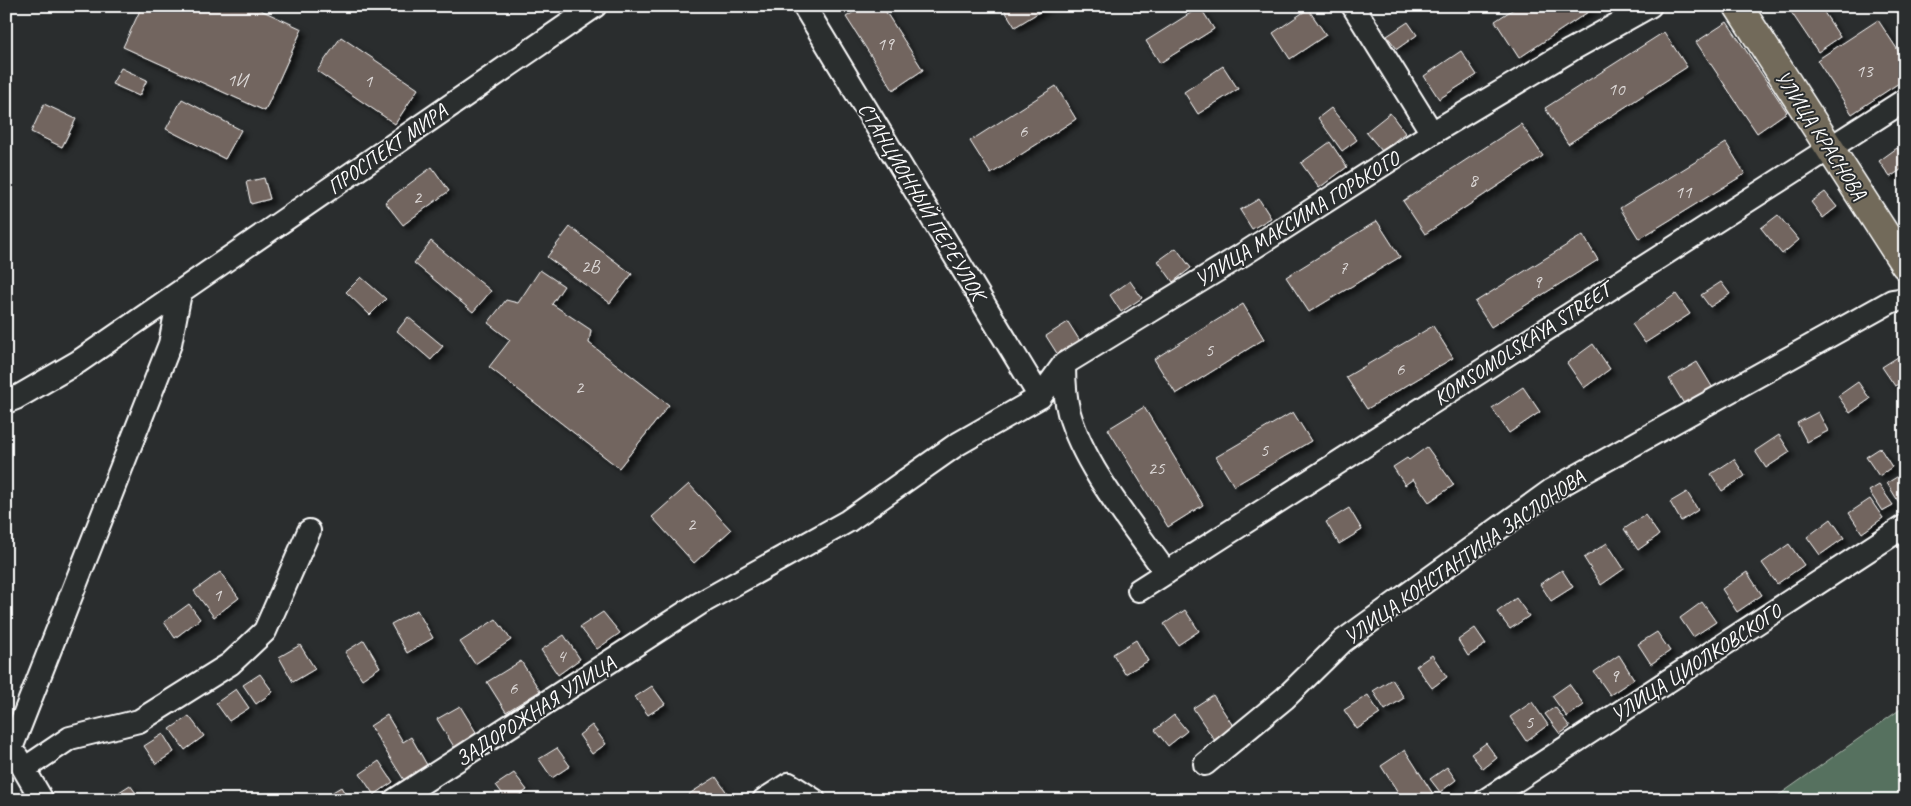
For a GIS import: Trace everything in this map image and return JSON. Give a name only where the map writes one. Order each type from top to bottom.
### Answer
[{"type":"main road","name":"УЛИЦА КРАСНОВА","points":[[1738,6],[1905,265]]},
{"type":"street","name":"ПРОСПЕКТ МИРА","points":[[6,402],[78,362],[595,6]]},
{"type":"street","name":"СТАНЦИОННЫЙ ПЕРЕУЛОК","points":[[804,6],[1040,396]]},
{"type":"street","points":[[1353,6],[1432,133]]},
{"type":"street","name":"УЛИЦА МАКСИМА ГОРЬКОГО","points":[[956,445],[1040,396],[1064,364],[1242,255],[1432,133],[1571,50],[1650,6]]},
{"type":"street","name":"KOMSOMOLSKAYA STREET","points":[[1140,590],[1905,100]]},
{"type":"street","points":[[14,759],[170,344],[180,293]]},
{"type":"street","name":"УЛИЦА КОНСТАНТИНА ЗАСЛОНОВА","points":[[1205,764],[1285,698],[1343,641],[1552,490],[1892,301],[1905,299]]},
{"type":"street","points":[[1064,364],[1064,386],[1069,413],[1081,445],[1102,480],[1166,573]]},
{"type":"street","name":"ЗАДОРОЖНАЯ УЛИЦА","points":[[395,800],[699,604],[848,521],[956,445]]},
{"type":"street","name":"УЛИЦА ЦИОЛКОВСКОГО","points":[[1486,800],[1905,526]]},
{"type":"street","points":[[14,759],[70,738],[139,721],[230,664],[266,631],[309,531]]},
{"type":"street","points":[[14,759],[42,800]]},
{"type":"street","points":[[764,800],[789,784],[814,800]]},
{"type":"green space","points":[[1905,706],[1905,800],[1772,800]]},
{"type":"building","points":[[142,6],[252,6],[302,29],[265,111],[123,47]]},
{"type":"building","points":[[863,6],[882,6],[923,70],[893,90],[846,17]]},
{"type":"building","points":[[1002,6],[1045,6],[1046,8],[1015,27]]},
{"type":"building","points":[[1518,6],[1597,6],[1519,58],[1495,21]]},
{"type":"building","points":[[1787,6],[1820,6],[1840,37],[1818,52]]},
{"type":"building","points":[[1200,7],[1214,29],[1160,63],[1146,41]]},
{"type":"building","points":[[1308,9],[1326,35],[1290,59],[1273,33]]},
{"type":"building","points":[[1878,20],[1905,61],[1905,79],[1852,114],[1817,60]]},
{"type":"building","points":[[1408,22],[1417,35],[1397,49],[1387,36]]},
{"type":"building","points":[[1727,22],[1787,112],[1757,133],[1696,42]]},
{"type":"building","points":[[1664,32],[1687,67],[1568,144],[1545,108]]},
{"type":"building","points":[[341,37],[418,89],[395,124],[317,71]]},
{"type":"building","points":[[1461,51],[1477,75],[1439,99],[1424,76]]},
{"type":"building","points":[[1223,66],[1238,89],[1198,114],[1184,92]]},
{"type":"building","points":[[121,68],[147,80],[139,96],[112,84]]},
{"type":"building","points":[[1056,86],[1076,119],[991,174],[970,141]]},
{"type":"building","points":[[182,99],[241,130],[225,159],[166,129]]},
{"type":"building","points":[[44,104],[76,119],[62,147],[31,132]]},
{"type":"building","points":[[1331,108],[1357,140],[1342,151],[1318,118]]},
{"type":"building","points":[[1390,113],[1405,133],[1382,151],[1366,132]]},
{"type":"building","points":[[1521,124],[1543,156],[1425,234],[1403,201]]},
{"type":"building","points":[[1330,142],[1347,167],[1319,188],[1301,163]]},
{"type":"building","points":[[1726,143],[1745,174],[1639,239],[1620,208]]},
{"type":"building","points":[[1897,148],[1905,158],[1905,167],[1890,177],[1879,161]]},
{"type":"building","points":[[432,167],[449,191],[403,225],[385,202]]},
{"type":"building","points":[[264,178],[270,199],[251,204],[246,182]]},
{"type":"building","points":[[1825,192],[1837,207],[1823,218],[1811,202]]},
{"type":"building","points":[[1259,199],[1271,218],[1252,229],[1240,210]]},
{"type":"building","points":[[1778,215],[1799,240],[1782,254],[1761,228]]},
{"type":"building","points":[[1377,221],[1400,257],[1309,312],[1286,277]]},
{"type":"building","points":[[570,227],[632,274],[610,303],[547,257]]},
{"type":"building","points":[[1583,235],[1598,260],[1491,327],[1475,302]]},
{"type":"building","points":[[431,241],[491,291],[473,312],[414,263]]},
{"type":"building","points":[[1176,248],[1191,268],[1173,282],[1158,261]]},
{"type":"building","points":[[540,270],[564,286],[552,304],[591,330],[589,343],[669,405],[619,468],[489,367],[510,340],[488,323],[506,300],[518,303]]},
{"type":"building","points":[[361,277],[386,299],[370,315],[346,292]]},
{"type":"building","points":[[1130,281],[1142,298],[1121,312],[1110,295]]},
{"type":"building","points":[[1721,282],[1730,294],[1710,307],[1701,295]]},
{"type":"building","points":[[1676,294],[1690,314],[1645,343],[1632,324]]},
{"type":"building","points":[[1243,304],[1264,339],[1176,394],[1154,359]]},
{"type":"building","points":[[408,317],[443,346],[431,360],[397,331]]},
{"type":"building","points":[[1068,322],[1080,341],[1058,355],[1046,336]]},
{"type":"building","points":[[1433,326],[1453,358],[1367,409],[1346,377]]},
{"type":"building","points":[[1593,344],[1610,369],[1584,388],[1567,363]]},
{"type":"building","points":[[1901,355],[1905,361],[1905,380],[1895,386],[1882,367]]},
{"type":"building","points":[[1697,362],[1714,390],[1686,407],[1669,379]]},
{"type":"building","points":[[1858,382],[1870,399],[1850,413],[1838,396]]},
{"type":"building","points":[[1523,387],[1540,412],[1509,433],[1492,408]]},
{"type":"building","points":[[1144,407],[1203,505],[1168,527],[1108,429]]},
{"type":"building","points":[[1293,412],[1311,441],[1234,486],[1216,457]]},
{"type":"building","points":[[1818,412],[1828,431],[1807,442],[1797,423]]},
{"type":"building","points":[[1779,435],[1790,452],[1766,468],[1755,451]]},
{"type":"building","points":[[1427,447],[1454,485],[1429,502],[1413,479],[1405,485],[1393,467],[1407,458],[1409,460]]},
{"type":"building","points":[[1880,448],[1892,467],[1879,476],[1866,457]]},
{"type":"building","points":[[1734,459],[1745,476],[1722,491],[1711,474]]},
{"type":"building","points":[[1905,472],[1905,507],[1903,509],[1887,483]]},
{"type":"building","points":[[689,484],[731,530],[694,563],[652,517]]},
{"type":"building","points":[[1879,485],[1893,505],[1882,511],[1869,491]]},
{"type":"building","points":[[1687,492],[1698,510],[1681,521],[1670,502]]},
{"type":"building","points":[[1870,499],[1883,518],[1862,533],[1849,513]]},
{"type":"building","points":[[1349,508],[1362,530],[1339,544],[1326,522]]},
{"type":"building","points":[[1645,515],[1659,535],[1638,550],[1624,529]]},
{"type":"building","points":[[1831,519],[1844,538],[1820,555],[1807,537]]},
{"type":"building","points":[[1607,543],[1624,569],[1601,585],[1584,558]]},
{"type":"building","points":[[1789,544],[1804,565],[1777,584],[1762,563]]},
{"type":"building","points":[[1562,570],[1573,587],[1551,601],[1540,584]]},
{"type":"building","points":[[220,572],[239,598],[214,617],[194,591]]},
{"type":"building","points":[[1747,572],[1762,595],[1737,612],[1722,589]]},
{"type":"building","points":[[1516,598],[1529,616],[1510,629],[1497,612]]},
{"type":"building","points":[[1702,602],[1716,622],[1693,637],[1680,618]]},
{"type":"building","points":[[189,604],[200,619],[175,638],[164,622]]},
{"type":"building","points":[[417,610],[433,638],[407,653],[391,624]]},
{"type":"building","points":[[1185,610],[1199,631],[1178,645],[1164,624]]},
{"type":"building","points":[[603,612],[620,633],[597,649],[580,627]]},
{"type":"building","points":[[496,619],[511,640],[475,664],[460,642]]},
{"type":"building","points":[[1475,628],[1486,644],[1468,656],[1458,640]]},
{"type":"building","points":[[1657,632],[1670,651],[1651,664],[1638,644]]},
{"type":"building","points":[[564,635],[580,659],[558,675],[541,650]]},
{"type":"building","points":[[364,640],[380,667],[362,679],[345,652]]},
{"type":"building","points":[[1136,640],[1148,661],[1125,674],[1113,654]]},
{"type":"building","points":[[300,645],[315,669],[293,682],[279,657]]},
{"type":"building","points":[[1432,655],[1447,677],[1432,688],[1416,666]]},
{"type":"building","points":[[1619,655],[1634,679],[1610,695],[1594,672]]},
{"type":"building","points":[[521,661],[540,691],[506,712],[487,682]]},
{"type":"building","points":[[260,674],[273,692],[256,704],[243,685]]},
{"type":"building","points":[[1392,679],[1404,698],[1385,710],[1373,691]]},
{"type":"building","points":[[1569,684],[1584,705],[1567,717],[1552,696]]},
{"type":"building","points":[[652,686],[665,704],[648,715],[635,697]]},
{"type":"building","points":[[236,689],[249,708],[229,721],[216,703]]},
{"type":"building","points":[[1213,695],[1235,729],[1215,741],[1193,708]]},
{"type":"building","points":[[1368,695],[1380,714],[1357,729],[1344,710]]},
{"type":"building","points":[[1532,702],[1548,725],[1526,741],[1510,717]]},
{"type":"building","points":[[460,706],[479,737],[456,750],[437,719]]},
{"type":"building","points":[[1555,707],[1570,727],[1560,734],[1545,714]]},
{"type":"building","points":[[387,715],[403,742],[411,737],[427,765],[404,780],[370,726]]},
{"type":"building","points":[[1174,715],[1187,731],[1168,746],[1155,730]]},
{"type":"building","points":[[189,716],[204,736],[185,750],[170,729]]},
{"type":"building","points":[[592,725],[606,744],[592,754],[579,735]]},
{"type":"building","points":[[163,734],[174,752],[156,764],[144,746]]},
{"type":"building","points":[[1486,743],[1497,758],[1483,769],[1471,754]]},
{"type":"building","points":[[557,748],[570,766],[552,778],[539,759]]},
{"type":"building","points":[[1405,750],[1435,797],[1431,800],[1403,800],[1381,766]]},
{"type":"building","points":[[379,761],[393,782],[374,795],[360,774]]},
{"type":"building","points":[[1447,767],[1456,780],[1440,792],[1430,779]]},
{"type":"building","points":[[514,773],[527,790],[513,800],[507,800],[496,785]]},
{"type":"building","points":[[716,777],[730,797],[726,800],[693,800],[689,794]]},
{"type":"building","points":[[130,785],[141,800],[124,800],[119,792]]},
{"type":"building","points":[[341,787],[349,800],[321,799]]}]
